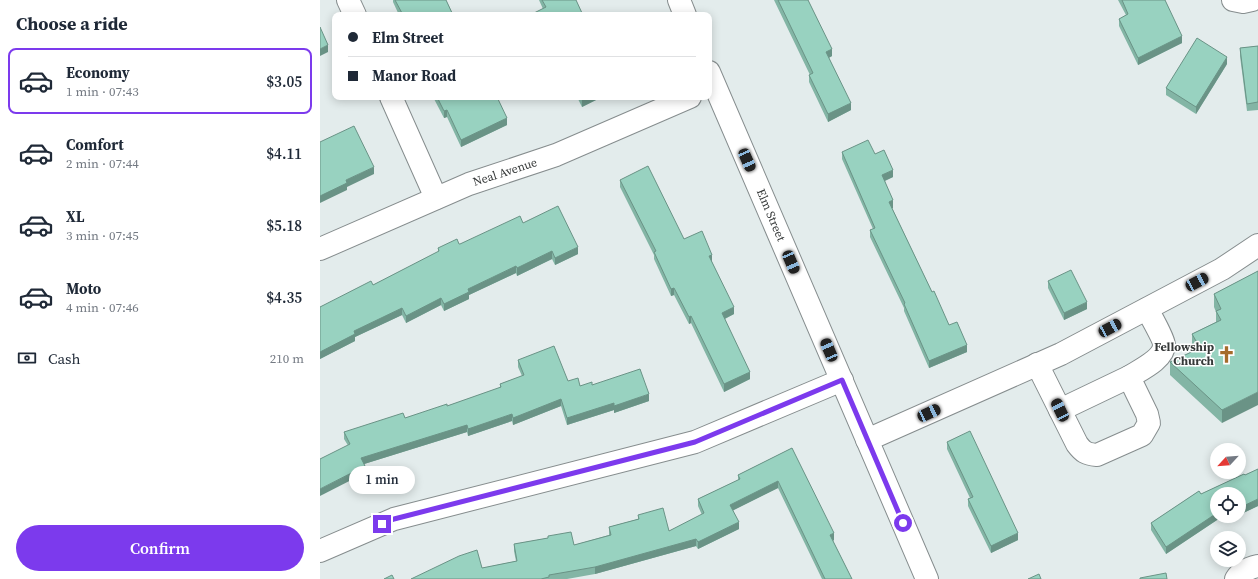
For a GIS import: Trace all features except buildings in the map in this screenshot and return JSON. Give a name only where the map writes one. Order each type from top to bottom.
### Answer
[{"type":"street","points":[[348,0],[354,12]]},
{"type":"street","points":[[679,0],[684,12]]},
{"type":"street","points":[[1233,0],[1243,2],[1252,0]]},
{"type":"street","name":"Elm Street","points":[[712,84],[842,380],[927,579]]},
{"type":"street","points":[[392,100],[436,198]]},
{"type":"street","name":"Neal Avenue","points":[[320,250],[469,184],[556,156],[683,100]]},
{"type":"street","points":[[868,440],[1061,354],[1222,269],[1258,245]]},
{"type":"street","points":[[1060,410],[1129,377],[1158,359],[1163,352],[1165,344],[1147,309]]},
{"type":"street","points":[[1037,364],[1082,452],[1096,455],[1142,435],[1149,424],[1147,414],[1129,377]]},
{"type":"street","points":[[320,551],[394,519],[695,442],[842,380]]},
{"type":"street","points":[[1236,579],[1239,574],[1249,568],[1258,566]]},
{"type":"place","name":"Fellowship Church","points":[[1227,354]]},
{"type":"route","points":[[382,524],[394,519],[695,442],[842,380],[903,523]]}]
